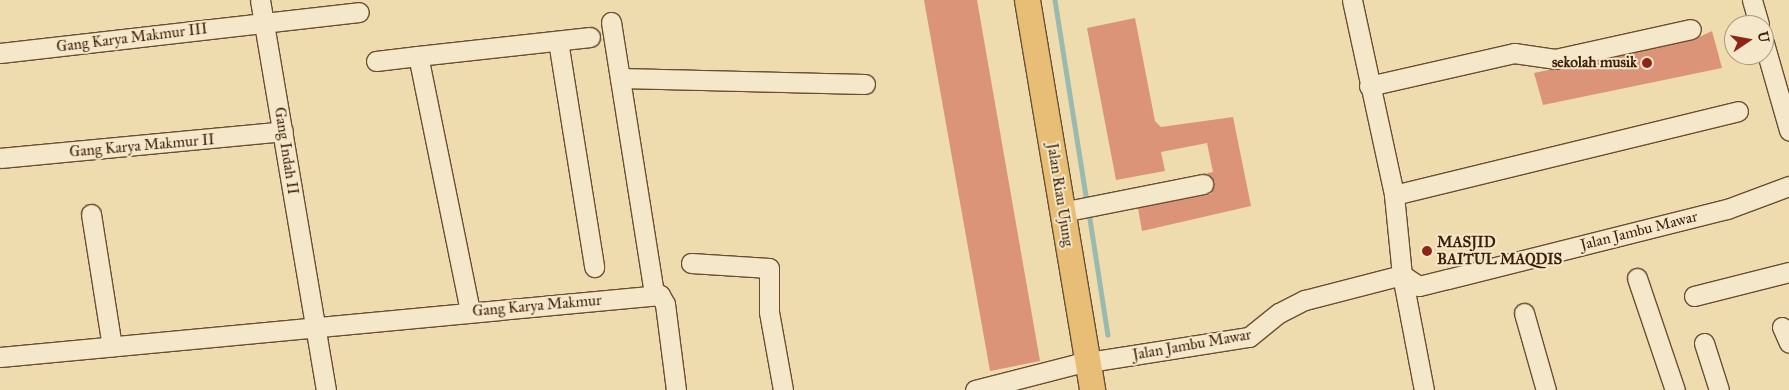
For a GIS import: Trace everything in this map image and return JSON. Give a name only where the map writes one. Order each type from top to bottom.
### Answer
[{"type":"main road","name":"Jalan Riau Ujung","points":[[1027,0],[1092,390]]},
{"type":"street","name":"Gang Indah II","points":[[260,0],[326,390]]},
{"type":"street","points":[[1352,0],[1394,195],[1402,275],[1424,390]]},
{"type":"street","points":[[1752,0],[1756,15]]},
{"type":"street","name":"Gang Karya Makmur III","points":[[0,53],[359,12]]},
{"type":"street","points":[[611,22],[654,295],[660,295],[665,304],[676,390]]},
{"type":"street","points":[[1369,86],[1514,53],[1555,59],[1691,29]]},
{"type":"street","points":[[376,61],[590,37]]},
{"type":"street","points":[[558,40],[594,267]]},
{"type":"street","points":[[418,56],[468,304]]},
{"type":"street","points":[[1770,65],[1789,130]]},
{"type":"street","points":[[620,78],[865,84]]},
{"type":"street","points":[[1394,195],[1738,112]]},
{"type":"street","name":"Gang Karya Makmur II","points":[[0,158],[283,131]]},
{"type":"street","points":[[1062,212],[1203,184]]},
{"type":"street","name":"Jalan Jambu Mawar","points":[[1088,363],[1249,337],[1279,313],[1305,300],[1402,275],[1419,286],[1727,209],[1789,186]]},
{"type":"street","points":[[91,214],[112,346]]},
{"type":"street","points":[[691,263],[769,268],[769,312],[784,390]]},
{"type":"street","points":[[1694,296],[1789,272]]},
{"type":"street","points":[[1637,278],[1675,390]]},
{"type":"street","name":"Gang Karya Makmur","points":[[0,357],[317,328],[468,304],[654,295]]},
{"type":"street","points":[[1524,313],[1546,390]]},
{"type":"street","points":[[1704,344],[1719,390]]},
{"type":"street","points":[[975,390],[1088,363]]},
{"type":"building","points":[[924,0],[977,0],[1040,361],[990,371]]},
{"type":"building","points":[[1135,18],[1155,121],[1161,127],[1233,117],[1251,206],[1142,231],[1138,208],[1211,194],[1214,182],[1207,173],[1213,172],[1207,143],[1161,152],[1165,171],[1116,180],[1087,28]]},
{"type":"building","name":"sekolah musik","points":[[1712,31],[1722,68],[1543,105],[1534,73],[1693,40]]},
{"type":"waterway","points":[[1055,0],[1086,196]]},
{"type":"waterway","points":[[1090,219],[1108,335]]},
{"type":"place","name":"sekolah musik","points":[[1647,63]]},
{"type":"place","name":"MASJID BAITUL MAQDIS","points":[[1427,251]]}]
